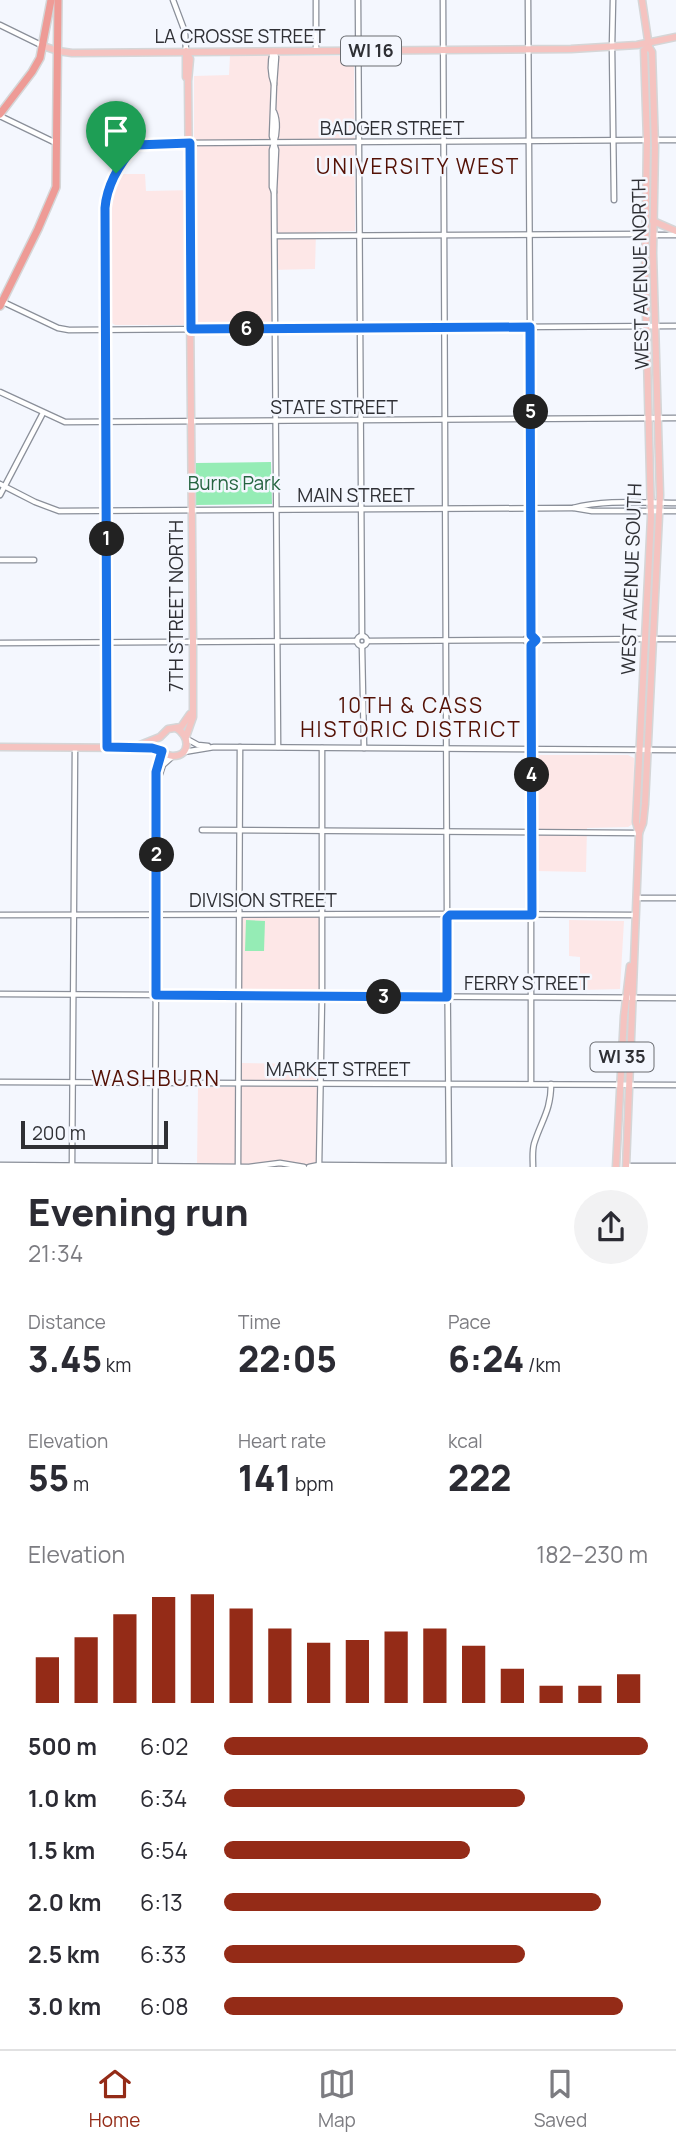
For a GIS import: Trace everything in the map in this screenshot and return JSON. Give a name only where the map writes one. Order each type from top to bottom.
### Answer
[{"type":"highway","points":[[0,115],[40,58],[54,0]]},
{"type":"highway","points":[[1,303],[54,197],[56,187],[54,0]]},
{"type":"main road","name":"WI 35","points":[[642,0],[648,45]]},
{"type":"main road","name":"WI 16","points":[[529,50],[648,45],[676,37]]},
{"type":"main road","name":"WEST AVENUE NORTH","points":[[647,326],[653,52],[648,45]]},
{"type":"main road","name":"LA CROSSE STREET","points":[[43,46],[56,50],[529,50]]},
{"type":"main road","name":"7TH STREET NORTH","points":[[186,51],[190,60],[188,81],[193,641],[192,721],[186,738]]},
{"type":"main road","name":"WEST AVENUE NORTH","points":[[651,140],[653,221],[649,234],[655,326],[660,503]]},
{"type":"main road","points":[[653,221],[676,233]]},
{"type":"main road","name":"WEST AVENUE SOUTH","points":[[626,1166],[630,998],[639,833],[636,822],[651,512],[647,326]]},
{"type":"main road","name":"WEST AVENUE SOUTH","points":[[639,833],[643,823],[648,750],[660,503]]},
{"type":"main road","name":"7TH STREET NORTH","points":[[176,728],[184,725],[191,712]]},
{"type":"main road","points":[[0,747],[152,748],[173,756],[184,752],[187,746],[183,732],[176,728],[168,729],[149,742],[130,747]]},
{"type":"main road","points":[[160,737],[162,751]]},
{"type":"main road","name":"WEST AVENUE SOUTH","points":[[616,1167],[620,1084],[630,998]]},
{"type":"street","name":"7TH STREET NORTH","points":[[173,0],[185,32],[186,51]]},
{"type":"street","points":[[316,0],[316,51]]},
{"type":"street","points":[[0,643],[357,641],[362,636],[358,0]]},
{"type":"street","points":[[0,1165],[252,1167],[280,1163],[307,1167],[449,1167],[443,0]]},
{"type":"street","points":[[362,646],[367,641],[526,640],[531,635],[528,0]]},
{"type":"street","points":[[613,0],[614,200]]},
{"type":"street","name":"LA CROSSE STREET","points":[[0,25],[43,46]]},
{"type":"street","points":[[273,51],[271,76],[274,84],[272,187],[275,236],[278,747]]},
{"type":"street","points":[[0,115],[57,143]]},
{"type":"street","name":"BADGER STREET","points":[[106,329],[107,197],[116,173],[136,145],[676,140]]},
{"type":"street","points":[[275,236],[676,233]]},
{"type":"street","points":[[1,303],[58,328],[676,326]]},
{"type":"street","points":[[106,329],[107,747]]},
{"type":"street","name":"STATE STREET","points":[[0,392],[61,422],[676,418]]},
{"type":"street","points":[[0,495],[43,413]]},
{"type":"street","name":"MAIN STREET","points":[[3,485],[55,510],[573,508],[586,505],[676,503]]},
{"type":"street","points":[[573,508],[592,511],[676,511]]},
{"type":"street","points":[[0,560],[34,560]]},
{"type":"street","points":[[531,635],[536,640]]},
{"type":"street","points":[[362,636],[365,636],[367,641]]},
{"type":"street","points":[[531,645],[536,640],[645,639]]},
{"type":"street","points":[[654,639],[676,639]]},
{"type":"street","points":[[526,640],[531,645],[531,1084]]},
{"type":"street","points":[[357,641],[362,646],[363,748]]},
{"type":"street","points":[[186,738],[198,745],[212,747],[676,750]]},
{"type":"street","points":[[72,1166],[75,747]]},
{"type":"street","points":[[184,752],[212,747]]},
{"type":"street","points":[[238,1166],[240,747]]},
{"type":"street","points":[[319,1166],[322,748]]},
{"type":"street","points":[[155,1166],[157,767],[162,751]]},
{"type":"street","points":[[157,781],[163,765],[173,756]]},
{"type":"street","points":[[202,830],[639,833]]},
{"type":"street","points":[[636,898],[676,898]]},
{"type":"street","name":"DIVISION STREET","points":[[0,915],[635,915]]},
{"type":"street","name":"FERRY STREET","points":[[0,994],[676,998]]},
{"type":"street","name":"MARKET STREET","points":[[0,1082],[676,1085]]},
{"type":"street","points":[[533,1167],[535,1142],[545,1120],[551,1084]]},
{"type":"street","points":[[626,1166],[676,1166]]},
{"type":"shaded area","points":[[230,56],[354,58],[355,231],[316,232],[315,269],[271,270],[271,322],[268,325],[115,325],[112,323],[109,226],[111,201],[118,179],[121,174],[145,174],[146,191],[194,190],[194,76],[229,75]]},
{"type":"shaded area","points":[[537,755],[628,755],[634,758],[633,824],[628,827],[587,828],[586,872],[536,871]]},
{"type":"shaded area","points":[[239,913],[322,914],[322,997],[239,996]]},
{"type":"shaded area","points":[[569,920],[624,921],[620,989],[580,990],[580,957],[569,956]]},
{"type":"shaded area","points":[[241,1063],[316,1064],[316,1087],[319,1090],[318,1167],[197,1167],[198,1087],[241,1087]]},
{"type":"green space","name":"Burns Park","points":[[271,462],[272,504],[196,505],[196,463]]},
{"type":"green space","points":[[246,920],[265,921],[264,951],[245,951]]},
{"type":"district","name":"UNIVERSITY WEST","points":[[418,167]]},
{"type":"district","name":"10TH & CASS HISTORIC DISTRICT","points":[[411,718]]},
{"type":"district","name":"WASHBURN","points":[[156,1079]]},
{"type":"route","points":[[190,143],[191,329],[530,327],[531,635],[536,640],[531,645],[532,915],[450,915],[447,918],[447,997],[156,995],[156,772],[162,751],[152,748],[107,747],[105,208],[108,191],[116,173],[138,144],[190,143]]}]
